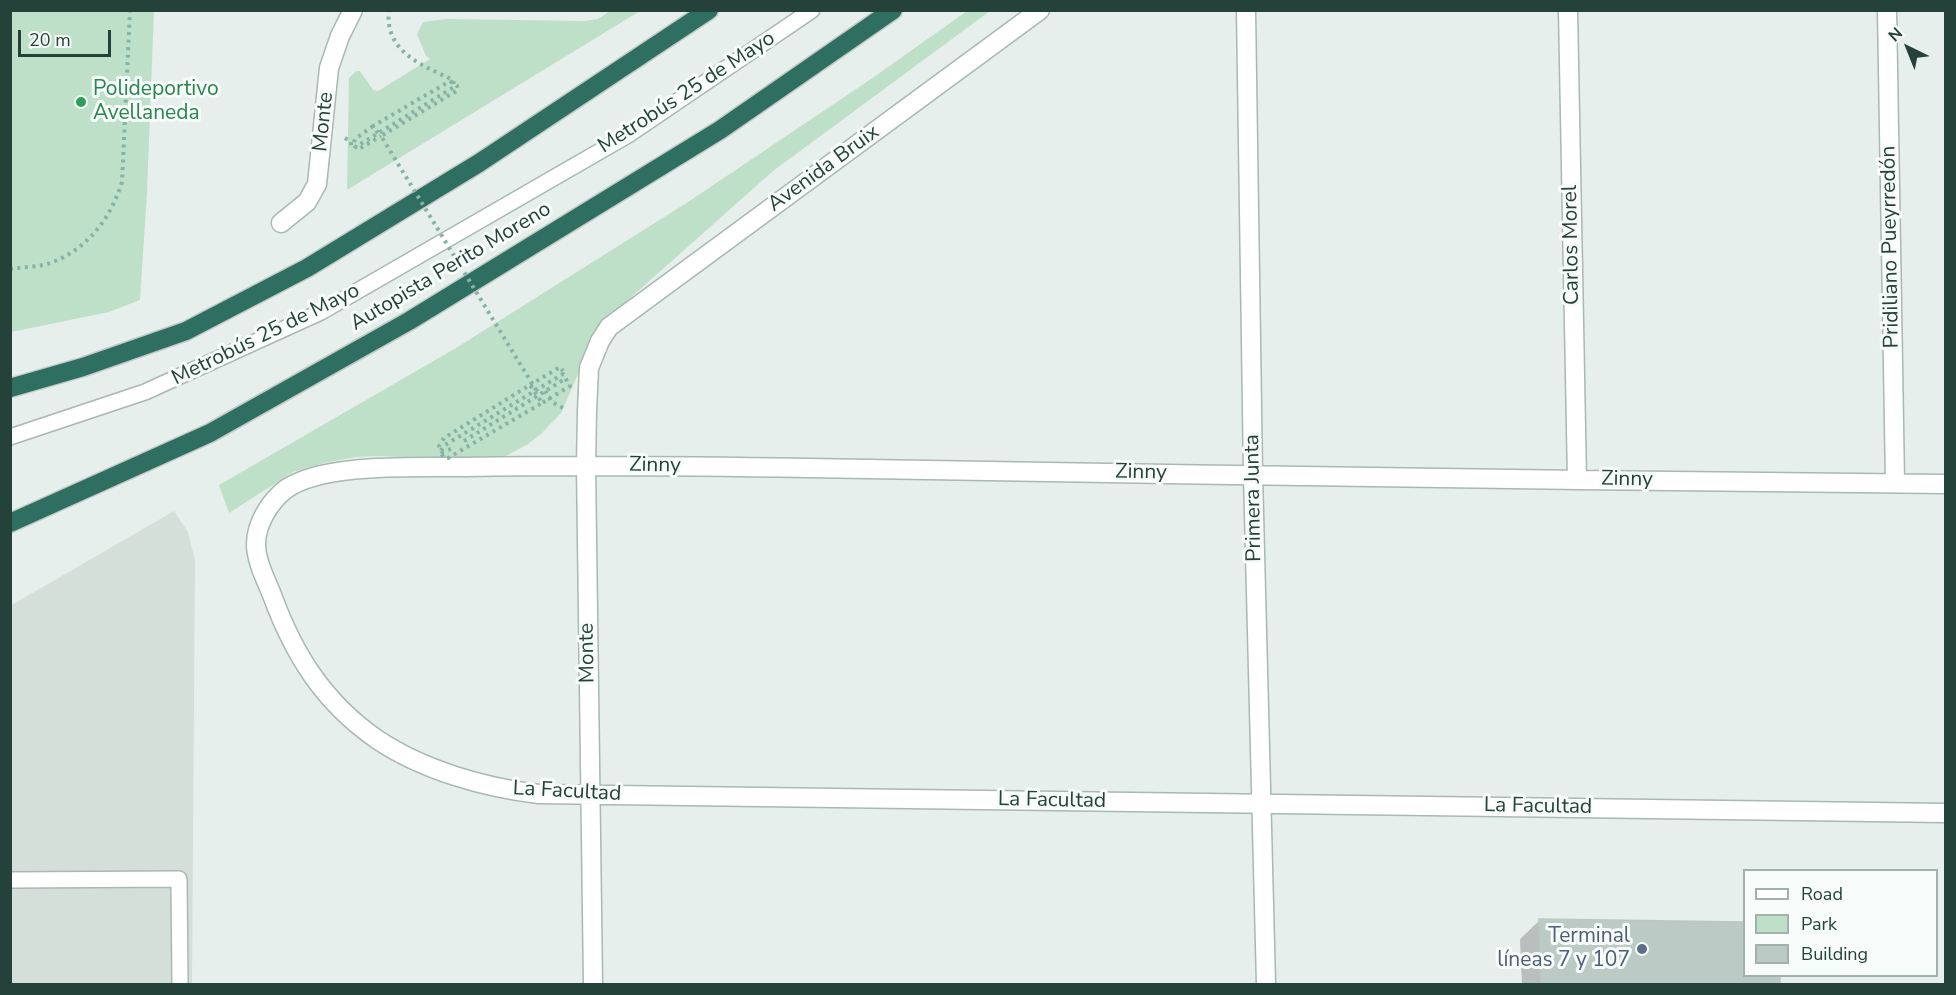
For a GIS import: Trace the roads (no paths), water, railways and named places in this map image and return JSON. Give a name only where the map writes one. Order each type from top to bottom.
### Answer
[{"type":"highway","points":[[10,388],[83,367],[186,331],[307,268],[479,163],[709,10]]},
{"type":"highway","name":"Autopista Perito Moreno","points":[[10,523],[210,434],[409,321],[720,130],[893,10]]},
{"type":"street","name":"Monte","points":[[281,223],[307,202],[317,184],[329,68],[340,36],[353,10]]},
{"type":"street","name":"Avenida Bruix","points":[[609,327],[1040,10]]},
{"type":"street","name":"Primera Junta","points":[[1246,10],[1253,474],[1266,984]]},
{"type":"street","name":"Carlos Morel","points":[[1568,10],[1577,480]]},
{"type":"street","name":"Pridiliano Pueyrredón","points":[[1887,10],[1895,483]]},
{"type":"street","name":"Monte","points":[[593,984],[586,465],[589,368],[600,341],[609,327]]},
{"type":"street","name":"Zinny","points":[[263,571],[256,547],[263,518],[272,502],[285,490],[310,477],[337,472],[586,465],[1946,484]]},
{"type":"street","name":"La Facultad","points":[[263,571],[286,632],[303,662],[326,694],[341,710],[381,742],[435,768],[471,781],[509,790],[539,794],[1946,813]]},
{"type":"lane","name":"Metrobús 25 de Mayo","points":[[10,437],[145,392],[321,312],[628,135],[812,10]]},
{"type":"lane","points":[[10,880],[179,879],[180,984]]},
{"type":"place","name":"Polideportivo Avellaneda","points":[[81,102]]},
{"type":"place","name":"Terminal líneas 7 y 107","points":[[1642,949]]}]
